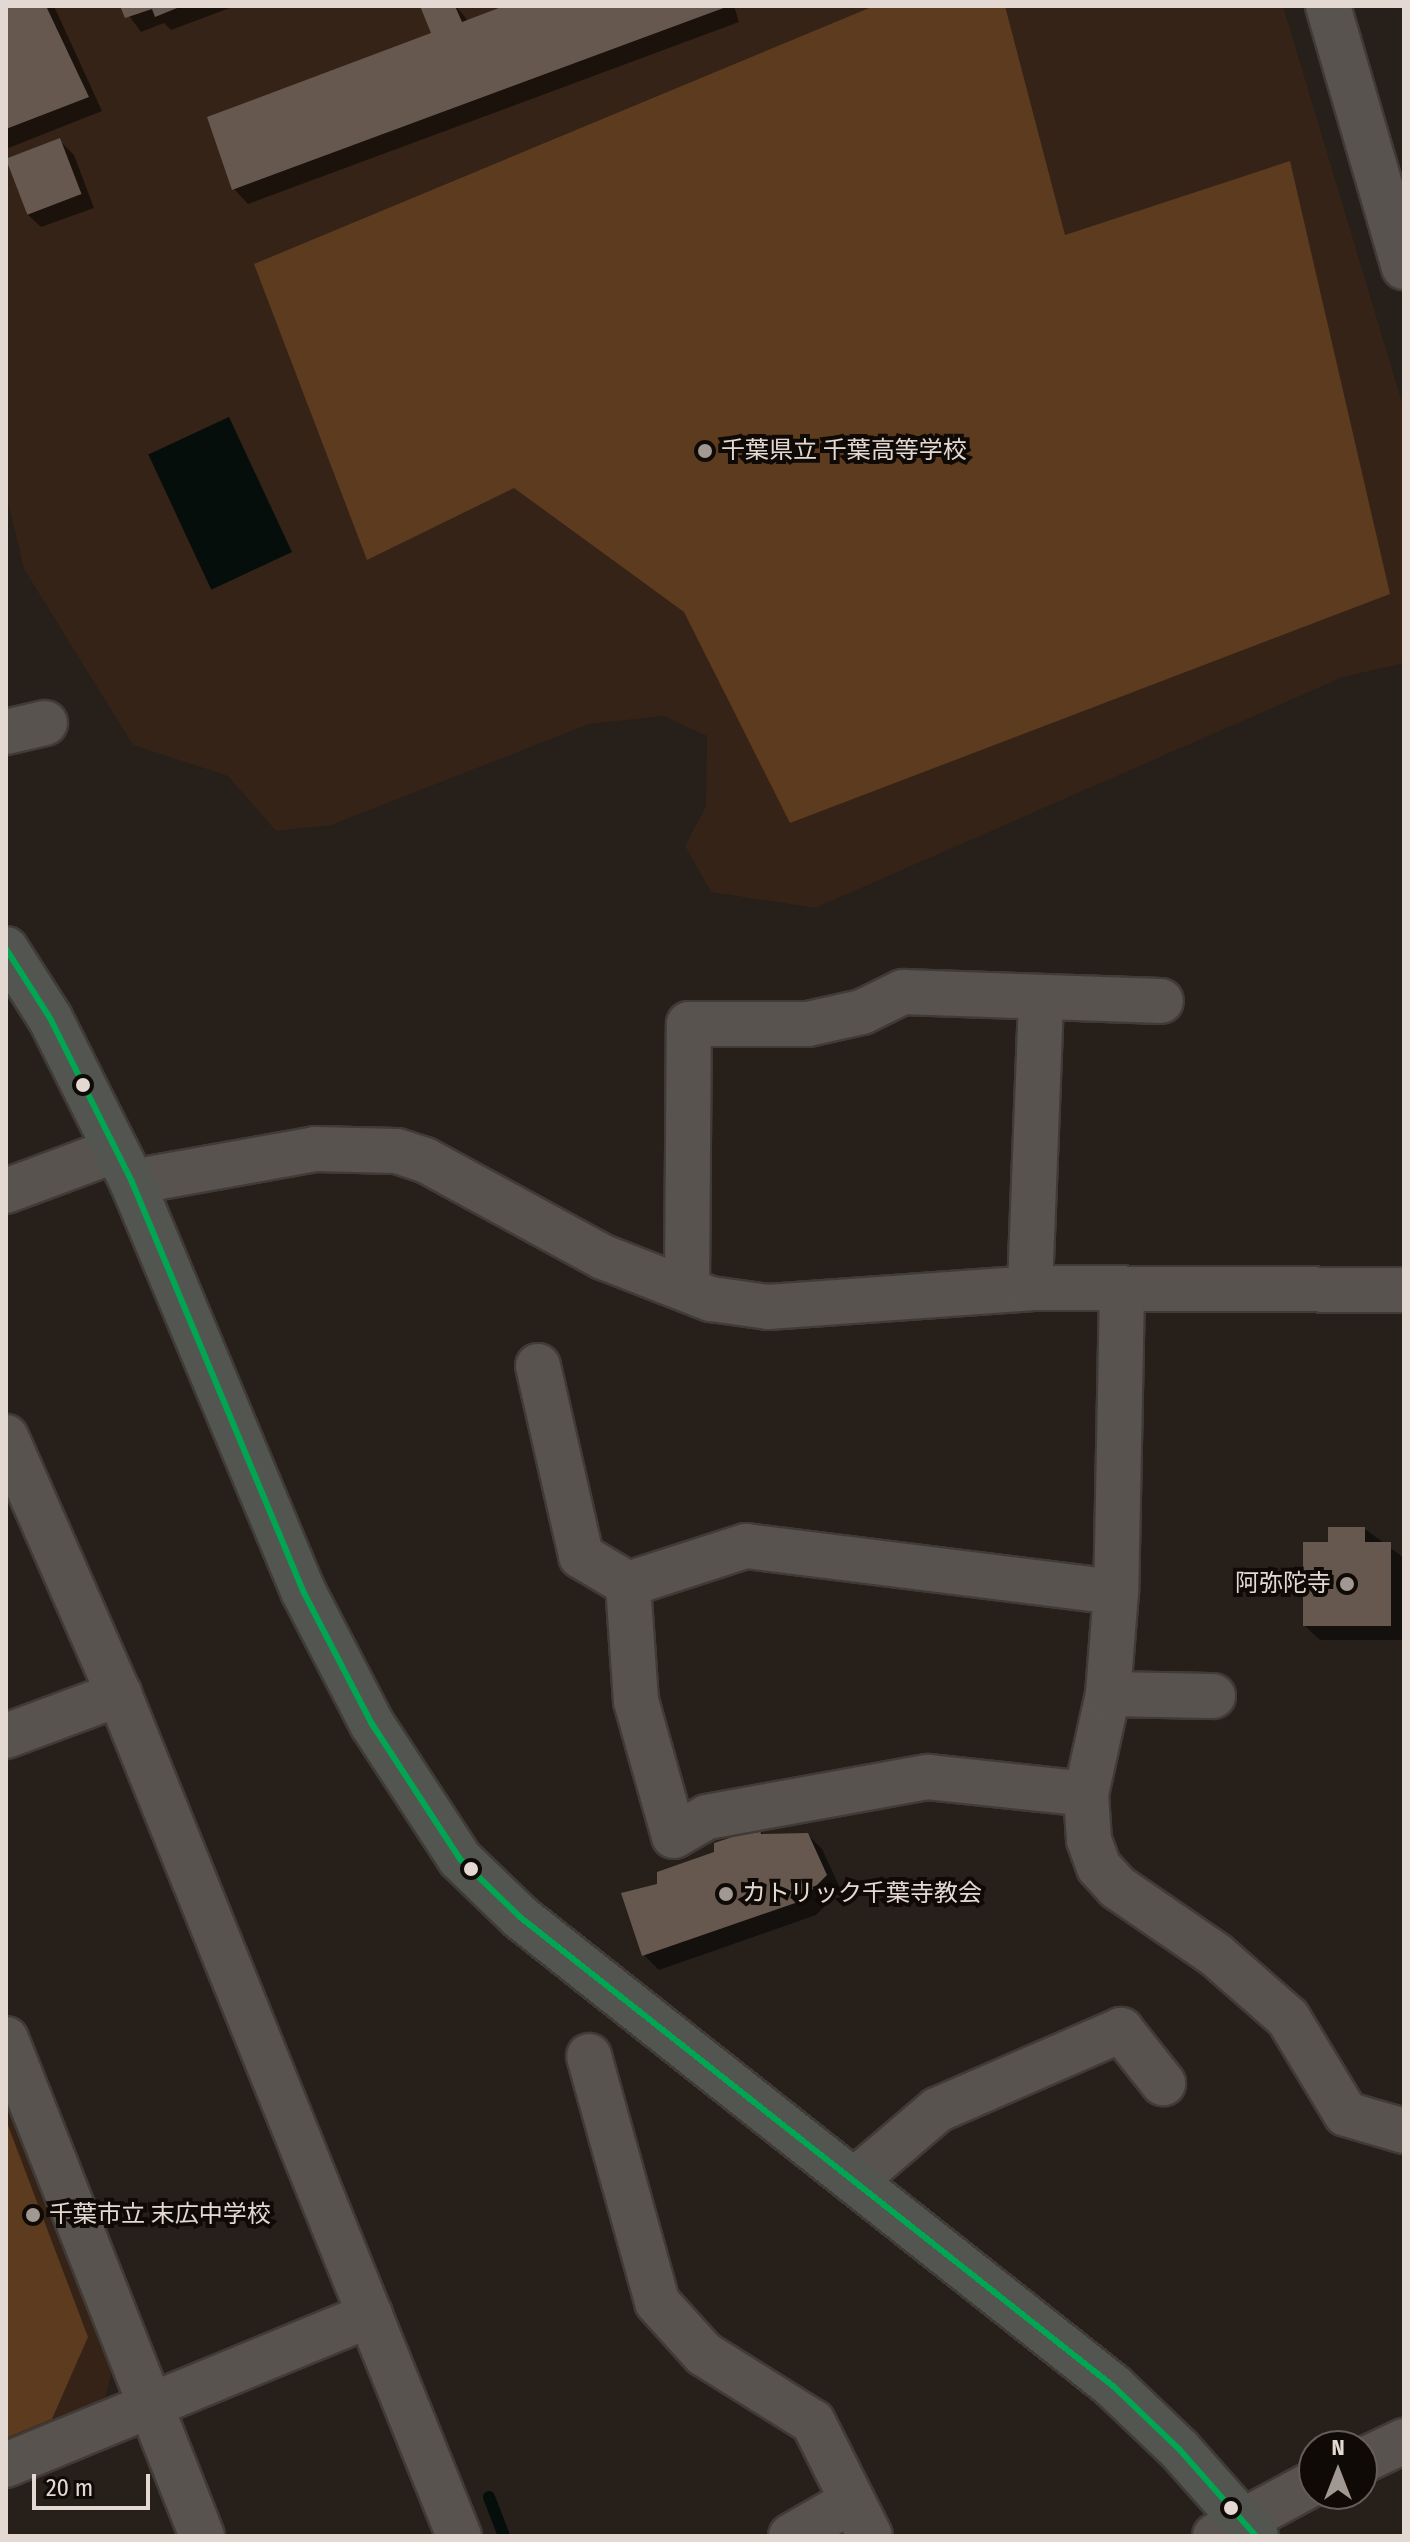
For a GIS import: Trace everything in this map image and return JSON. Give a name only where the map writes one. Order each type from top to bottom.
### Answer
[{"type":"main road","points":[[6,949],[50,1018],[124,1166],[303,1591],[372,1724],[460,1859],[520,1917],[1113,2386],[1238,2531]]},
{"type":"street","points":[[1328,6],[1404,267]]},
{"type":"street","points":[[687,1289],[689,1024],[808,1024],[862,1012],[903,992],[1161,1001]]},
{"type":"street","points":[[1030,1288],[1041,997]]},
{"type":"street","points":[[6,1191],[124,1166],[315,1149],[397,1151],[425,1160],[603,1257],[711,1299],[768,1307],[1030,1288],[1404,1290]]},
{"type":"street","points":[[1122,1290],[1116,1592],[1108,1694],[1086,1794],[1089,1840],[1099,1867],[1117,1887],[1216,1955],[1288,2018],[1346,2114],[1404,2131]]},
{"type":"street","points":[[538,1366],[581,1556],[628,1584],[746,1546],[1116,1592]]},
{"type":"street","points":[[6,1437],[119,1694],[459,2536]]},
{"type":"street","points":[[628,1584],[636,1701],[674,1836],[707,1817],[928,1777],[1086,1794]]},
{"type":"street","points":[[6,1736],[119,1694]]},
{"type":"street","points":[[1108,1694],[1213,1696]]},
{"type":"street","points":[[854,2181],[937,2110],[1121,2030],[1163,2083]]},
{"type":"street","points":[[6,2039],[202,2536]]},
{"type":"street","points":[[589,2056],[657,2302],[704,2354],[813,2422],[861,2519],[791,2536]]},
{"type":"street","points":[[6,2465],[370,2315]]},
{"type":"street","points":[[1378,2453],[1404,2441]]},
{"type":"street","points":[[1238,2531],[1298,2493]]},
{"type":"shaded area","name":"千葉県立 千葉高等学校","points":[[6,6],[1283,6],[1404,409],[1404,663],[1343,677],[815,908],[711,892],[685,846],[706,806],[707,736],[663,716],[589,724],[331,825],[276,831],[228,776],[133,745],[24,569],[6,494]]},
{"type":"shaded area","points":[[874,6],[1005,6],[1065,235],[1290,161],[1390,594],[790,823],[684,612],[514,488],[367,560],[254,264]]},
{"type":"shaded area","points":[[229,417],[292,552],[211,590],[148,455]]},
{"type":"shaded area","name":"千葉市立 末広中学校","points":[[6,2068],[114,2363],[104,2402],[6,2443]]},
{"type":"shaded area","name":"千葉市立 末広中学校","points":[[6,2120],[88,2337],[52,2419],[6,2438]]},
{"type":"building","points":[[6,6],[46,6],[89,97],[6,129]]},
{"type":"building","points":[[120,6],[182,6],[155,17],[152,9],[125,18]]},
{"type":"building","points":[[420,6],[455,6],[462,22],[504,6],[729,6],[232,190],[207,117],[431,33]]},
{"type":"building","points":[[60,138],[82,194],[27,215],[6,159]]},
{"type":"building","name":"阿弥陀寺","points":[[1328,1527],[1365,1527],[1365,1542],[1391,1542],[1391,1626],[1303,1626],[1303,1542],[1328,1542]]},
{"type":"building","points":[[760,1828],[761,1834],[808,1833],[827,1875],[801,1901],[642,1956],[621,1893],[657,1884],[657,1872],[714,1852],[714,1843]]},
{"type":"waterway","points":[[489,2497],[504,2536]]},
{"type":"transit line","points":[[6,949],[50,1018],[132,1182],[303,1591],[372,1724],[460,1859],[520,1917],[1113,2386],[1179,2449],[1256,2536]]},
{"type":"place","name":"千葉県立 千葉高等学校","points":[[705,451]]},
{"type":"place","name":"阿弥陀寺","points":[[1347,1584]]},
{"type":"place","name":"カトリック千葉寺教会","points":[[726,1894]]},
{"type":"place","name":"千葉市立 末広中学校","points":[[33,2215]]}]
